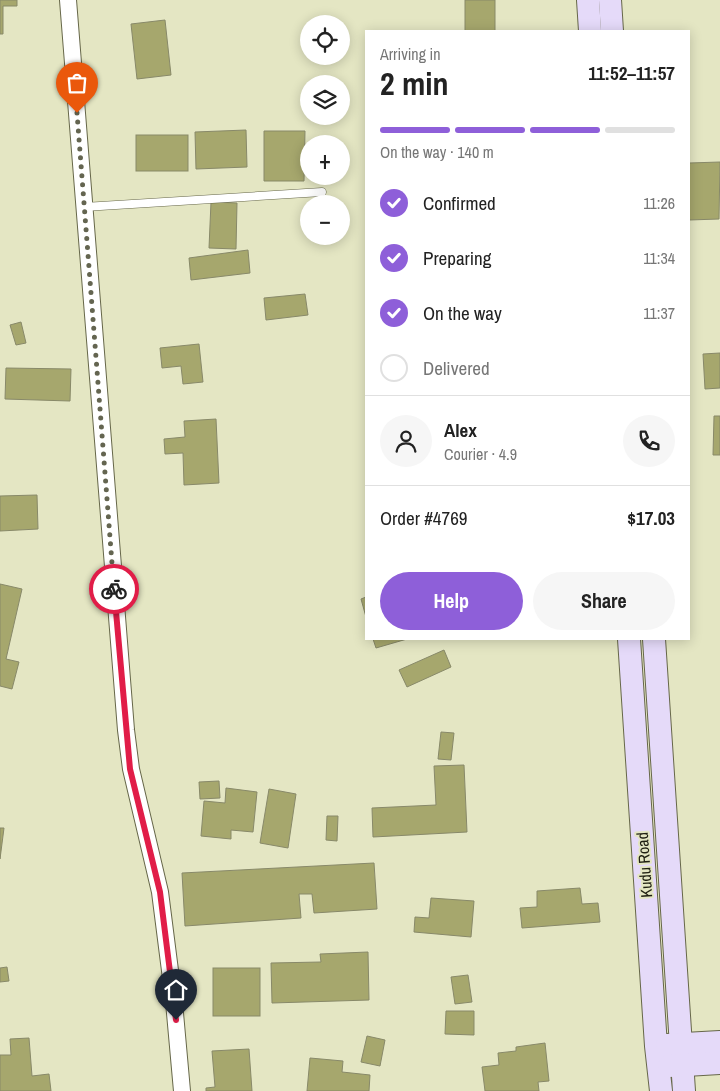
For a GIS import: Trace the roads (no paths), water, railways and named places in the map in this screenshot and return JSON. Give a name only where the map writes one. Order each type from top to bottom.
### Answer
[{"type":"main road","points":[[588,0],[590,30]]},
{"type":"main road","points":[[610,0],[612,30]]},
{"type":"main road","name":"Kudu Road","points":[[629,640],[657,1057],[661,1091]]},
{"type":"main road","name":"Kudu Road","points":[[654,640],[684,1091]]},
{"type":"main road","points":[[657,1057],[682,1055],[720,1042]]},
{"type":"main road","points":[[682,1055],[720,1063]]},
{"type":"street","points":[[68,0],[130,769],[160,892],[173,993],[182,1091]]},
{"type":"lane","points":[[84,207],[322,192]]}]
